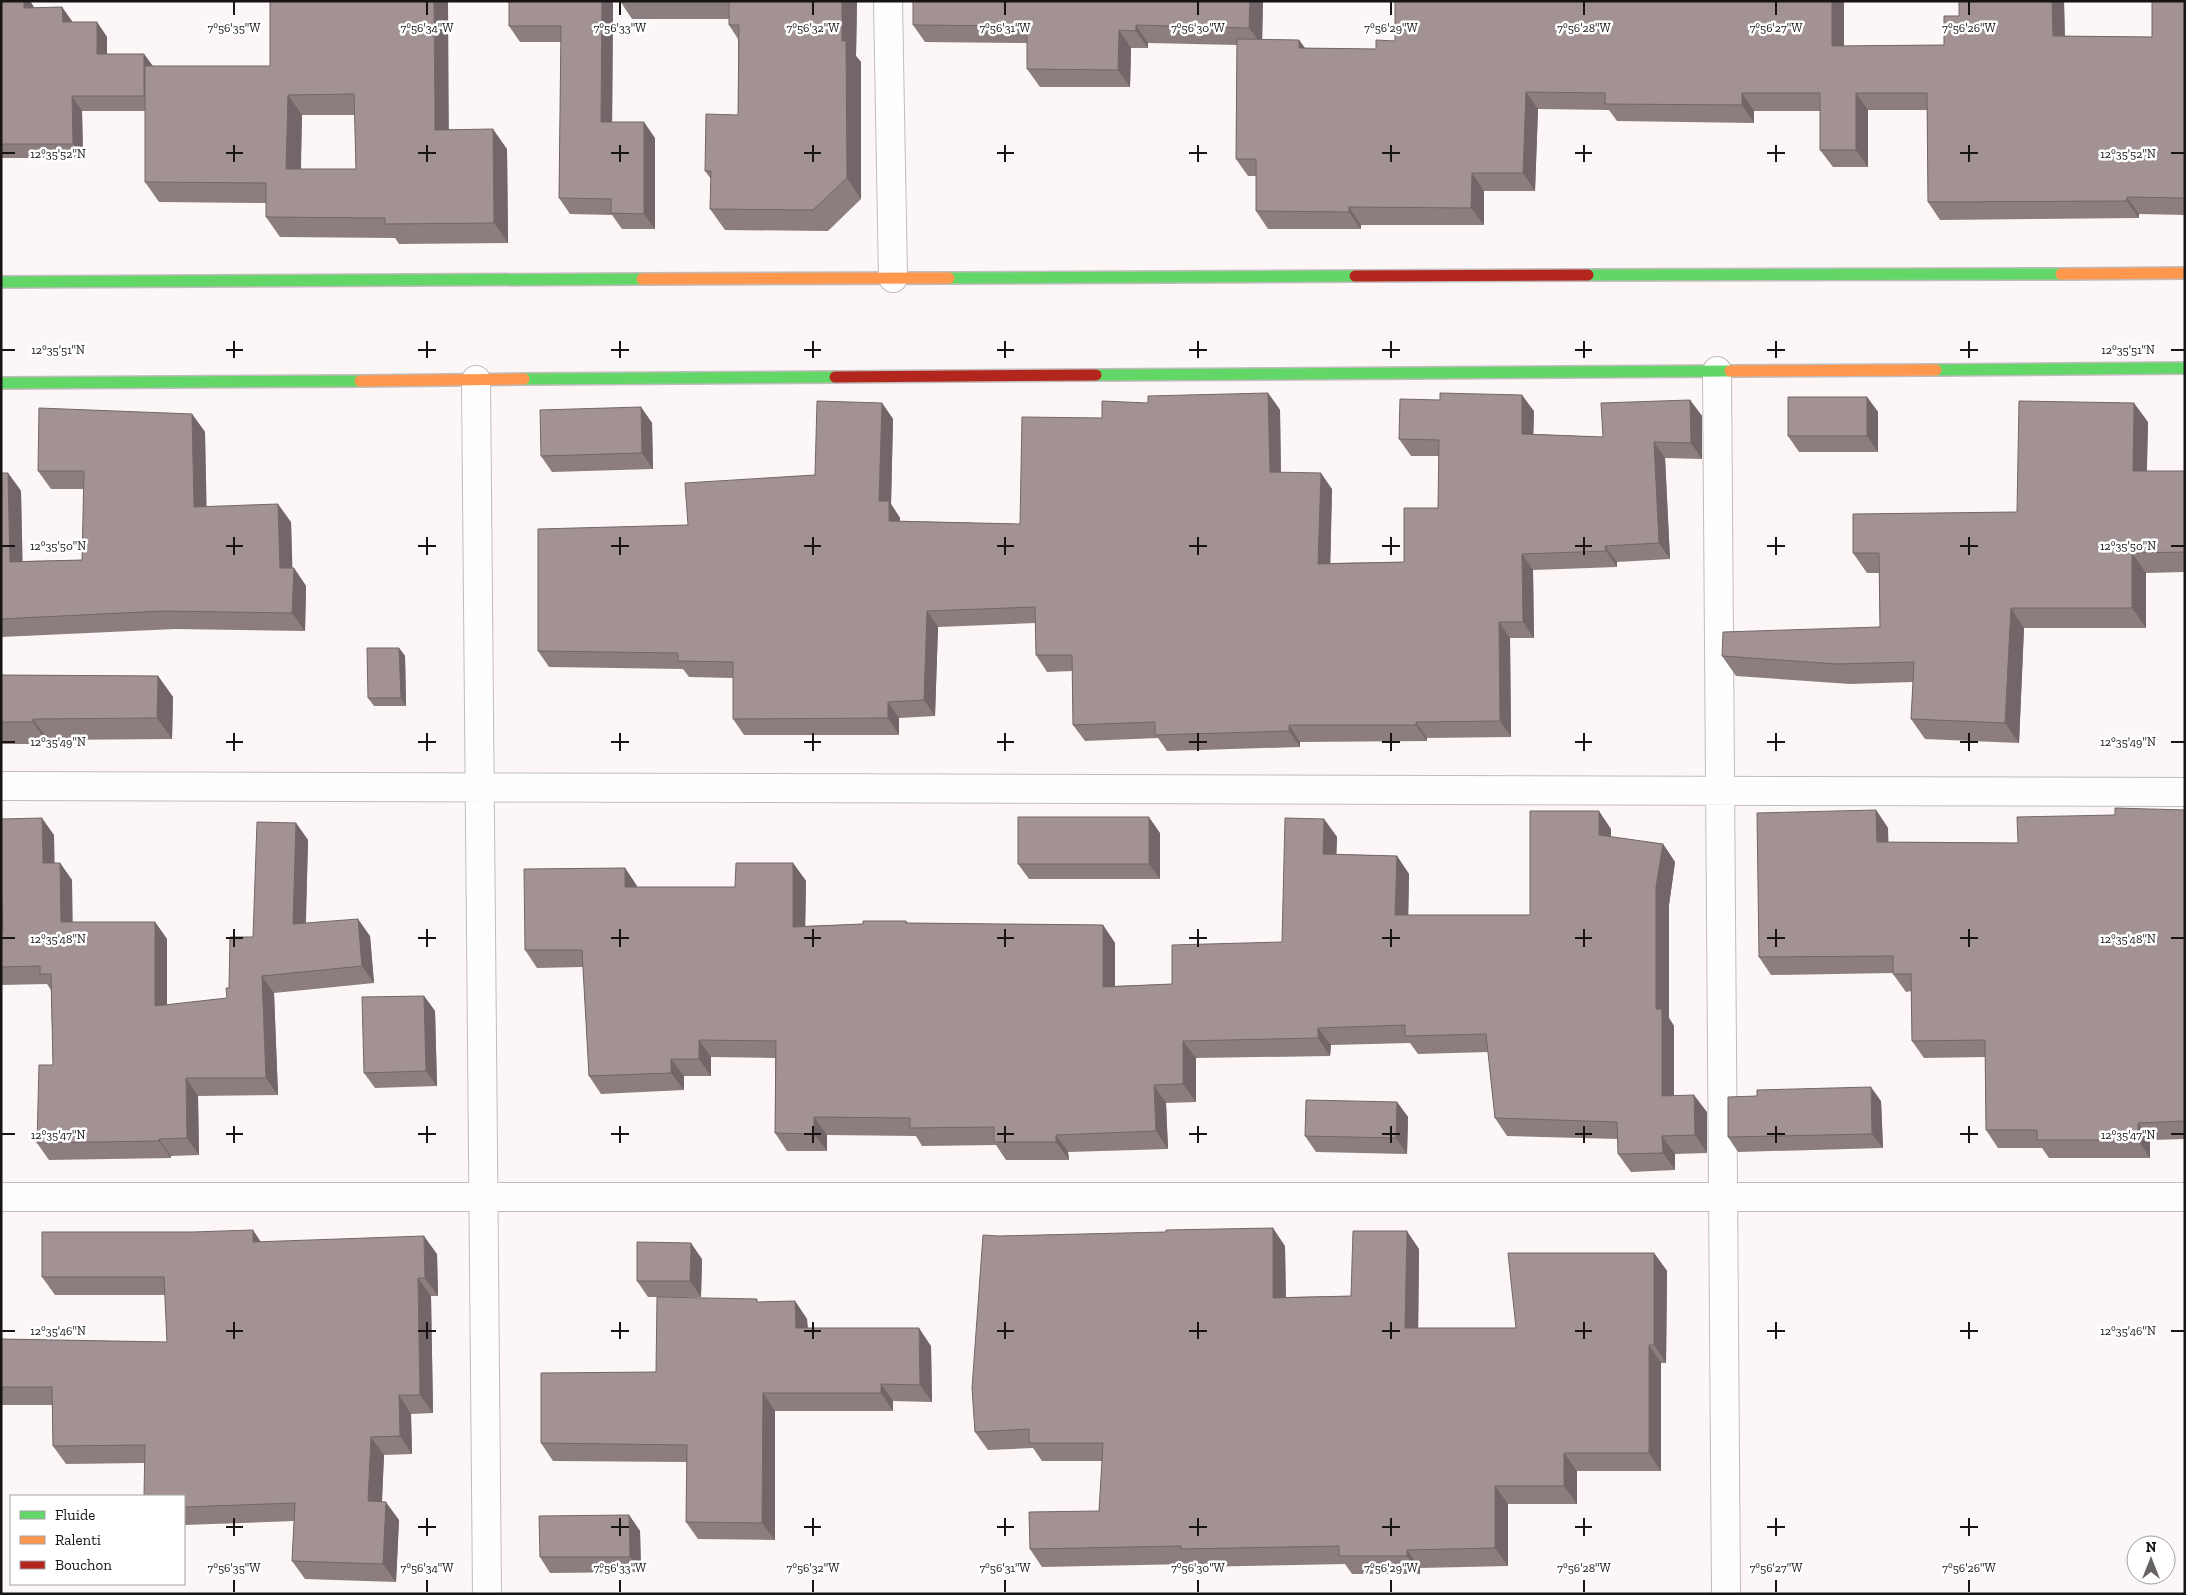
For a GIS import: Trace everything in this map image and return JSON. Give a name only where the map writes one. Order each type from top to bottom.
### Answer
[{"type":"main road","points":[[1,282],[2185,273]]},
{"type":"main road","points":[[1,383],[2185,368]]},
{"type":"street","points":[[888,1],[892,278]]},
{"type":"street","points":[[1718,372],[1726,1594]]},
{"type":"street","points":[[476,380],[487,1594]]},
{"type":"street","points":[[1,786],[2185,792]]},
{"type":"street","points":[[1,1197],[2185,1196]]},
{"type":"building","points":[[1,1],[24,1],[24,8],[62,7],[63,22],[97,22],[97,54],[144,54],[144,96],[72,96],[73,144],[1,144]]},
{"type":"building","points":[[270,1],[434,1],[435,130],[493,129],[494,223],[385,224],[385,218],[266,217],[266,183],[145,182],[145,66],[270,66]],"holes":[[[354,94],[356,169],[286,169],[288,95]]]},
{"type":"building","points":[[509,1],[602,1],[601,122],[644,122],[644,214],[611,213],[611,199],[559,198],[561,26],[509,26]]},
{"type":"building","points":[[729,1],[842,1],[842,41],[846,41],[847,178],[813,210],[710,209],[711,171],[705,171],[706,114],[738,115],[739,25],[729,25]]},
{"type":"building","points":[[913,1],[1250,1],[1249,28],[1136,25],[1136,31],[1119,30],[1118,70],[1027,69],[1027,26],[913,25]]},
{"type":"building","points":[[1395,1],[1832,1],[1832,46],[1944,45],[1944,16],[1959,16],[1959,1],[2052,1],[2053,36],[2152,37],[2152,1],[2185,1],[2185,198],[2127,197],[2127,201],[1928,202],[1927,93],[1856,93],[1856,150],[1820,150],[1820,93],[1742,93],[1742,105],[1605,104],[1605,93],[1526,92],[1523,173],[1472,173],[1471,208],[1349,207],[1349,212],[1256,211],[1256,159],[1236,159],[1237,39],[1299,40],[1299,48],[1376,49],[1376,40],[1395,41]]},
{"type":"building","points":[[1268,393],[1270,472],[1321,473],[1318,564],[1404,562],[1404,508],[1438,508],[1439,440],[1399,439],[1400,399],[1440,400],[1440,393],[1522,395],[1522,434],[1603,437],[1601,403],[1690,400],[1691,443],[1654,442],[1659,543],[1605,546],[1606,551],[1522,554],[1523,622],[1499,622],[1500,721],[1416,722],[1416,725],[1289,725],[1289,731],[1155,735],[1155,722],[1073,725],[1072,655],[1036,655],[1035,607],[927,611],[924,700],[888,702],[888,718],[733,719],[733,662],[678,661],[678,653],[538,651],[538,529],[688,525],[685,483],[815,475],[817,401],[882,403],[879,501],[889,501],[889,521],[1020,524],[1022,417],[1102,418],[1102,401],[1148,403],[1148,396]]},
{"type":"building","points":[[1788,397],[1867,397],[1867,436],[1788,436]]},
{"type":"building","points":[[2019,401],[2134,403],[2133,471],[2185,471],[2185,552],[2132,553],[2132,608],[2011,608],[2005,723],[1911,719],[1914,662],[1837,664],[1722,656],[1723,632],[1880,627],[1879,553],[1853,553],[1853,514],[2017,512]]},
{"type":"building","points":[[641,407],[642,453],[541,456],[540,410]]},
{"type":"building","points":[[39,408],[192,414],[194,507],[278,504],[280,568],[294,568],[292,613],[162,611],[1,619],[1,473],[8,473],[10,562],[82,560],[84,471],[38,471]]},
{"type":"building","points":[[367,648],[399,648],[401,698],[368,698]]},
{"type":"building","points":[[1,675],[158,676],[157,718],[33,719],[33,722],[1,722]]},
{"type":"building","points":[[2115,808],[2185,810],[2185,1121],[2138,1123],[2138,1140],[2037,1140],[2037,1130],[1986,1130],[1985,1040],[1912,1041],[1911,974],[1893,974],[1893,956],[1759,957],[1757,813],[1876,810],[1877,842],[2018,843],[2017,817],[2115,815]]},
{"type":"building","points":[[1530,811],[1599,811],[1599,835],[1663,844],[1656,887],[1656,1009],[1662,1009],[1662,1096],[1694,1095],[1695,1135],[1662,1136],[1663,1153],[1618,1154],[1617,1122],[1495,1118],[1486,1034],[1405,1036],[1405,1025],[1318,1028],[1318,1038],[1183,1041],[1183,1084],[1154,1085],[1156,1131],[1056,1135],[1056,1142],[994,1142],[994,1127],[910,1128],[910,1118],[814,1117],[814,1134],[775,1133],[776,1041],[699,1040],[699,1059],[671,1059],[671,1073],[589,1076],[582,950],[525,950],[524,869],[625,868],[625,887],[735,887],[736,863],[793,863],[793,927],[863,924],[863,921],[1103,925],[1103,987],[1172,984],[1172,945],[1282,942],[1285,818],[1324,819],[1323,854],[1397,856],[1395,915],[1530,915]]},
{"type":"building","points":[[1018,817],[1149,817],[1149,864],[1018,864]]},
{"type":"building","points":[[42,818],[43,863],[60,863],[61,922],[155,922],[155,1006],[227,998],[226,988],[229,988],[230,937],[253,937],[257,822],[296,823],[293,924],[358,919],[362,966],[262,976],[266,1078],[186,1078],[187,1138],[159,1139],[159,1141],[37,1143],[39,1065],[53,1065],[51,974],[40,974],[40,966],[1,967],[1,930],[3,930],[1,819]]},
{"type":"building","points":[[424,996],[426,1071],[364,1073],[362,997]]},
{"type":"building","points":[[1871,1087],[1872,1134],[1728,1137],[1728,1097],[1757,1096],[1757,1090]]},
{"type":"building","points":[[1306,1100],[1397,1102],[1396,1138],[1305,1136]]},
{"type":"building","points":[[1273,1228],[1273,1298],[1351,1296],[1353,1231],[1407,1231],[1405,1328],[1516,1328],[1508,1253],[1654,1253],[1654,1345],[1649,1345],[1649,1453],[1564,1453],[1564,1486],[1495,1486],[1495,1548],[1407,1550],[1407,1556],[1339,1556],[1339,1546],[1181,1549],[1181,1546],[1030,1549],[1029,1512],[1099,1511],[1103,1443],[1029,1443],[1029,1429],[975,1432],[972,1388],[983,1235]]},
{"type":"building","points":[[253,1230],[253,1242],[424,1236],[425,1278],[418,1278],[420,1395],[399,1395],[400,1436],[371,1437],[368,1501],[386,1502],[383,1564],[292,1561],[295,1503],[185,1507],[185,1495],[144,1495],[145,1445],[53,1446],[52,1387],[1,1387],[1,1339],[167,1342],[164,1277],[42,1277],[42,1232]]},
{"type":"building","points":[[637,1242],[691,1243],[690,1281],[637,1281]]},
{"type":"building","points":[[657,1297],[757,1299],[757,1302],[795,1301],[796,1328],[919,1328],[920,1385],[881,1384],[881,1393],[763,1393],[762,1523],[686,1522],[687,1445],[541,1443],[541,1373],[656,1372]]},
{"type":"building","points":[[629,1515],[630,1557],[540,1557],[539,1516]]},
{"type":"traffic: fast","points":[[1588,275],[2061,274]]},
{"type":"traffic: fast","points":[[949,278],[1355,276]]},
{"type":"traffic: fast","points":[[1,282],[642,279]]},
{"type":"traffic: fast","points":[[1936,370],[2185,368]]},
{"type":"traffic: fast","points":[[1096,375],[1730,371]]},
{"type":"traffic: fast","points":[[524,379],[835,377]]},
{"type":"traffic: fast","points":[[1,383],[360,381]]},
{"type":"traffic: slow","points":[[2061,274],[2185,273]]},
{"type":"traffic: slow","points":[[642,279],[949,278]]},
{"type":"traffic: slow","points":[[1730,371],[1936,370]]},
{"type":"traffic: slow","points":[[360,381],[524,379]]},
{"type":"traffic: jam","points":[[1355,276],[1588,275]]},
{"type":"traffic: jam","points":[[835,377],[1096,375]]}]
